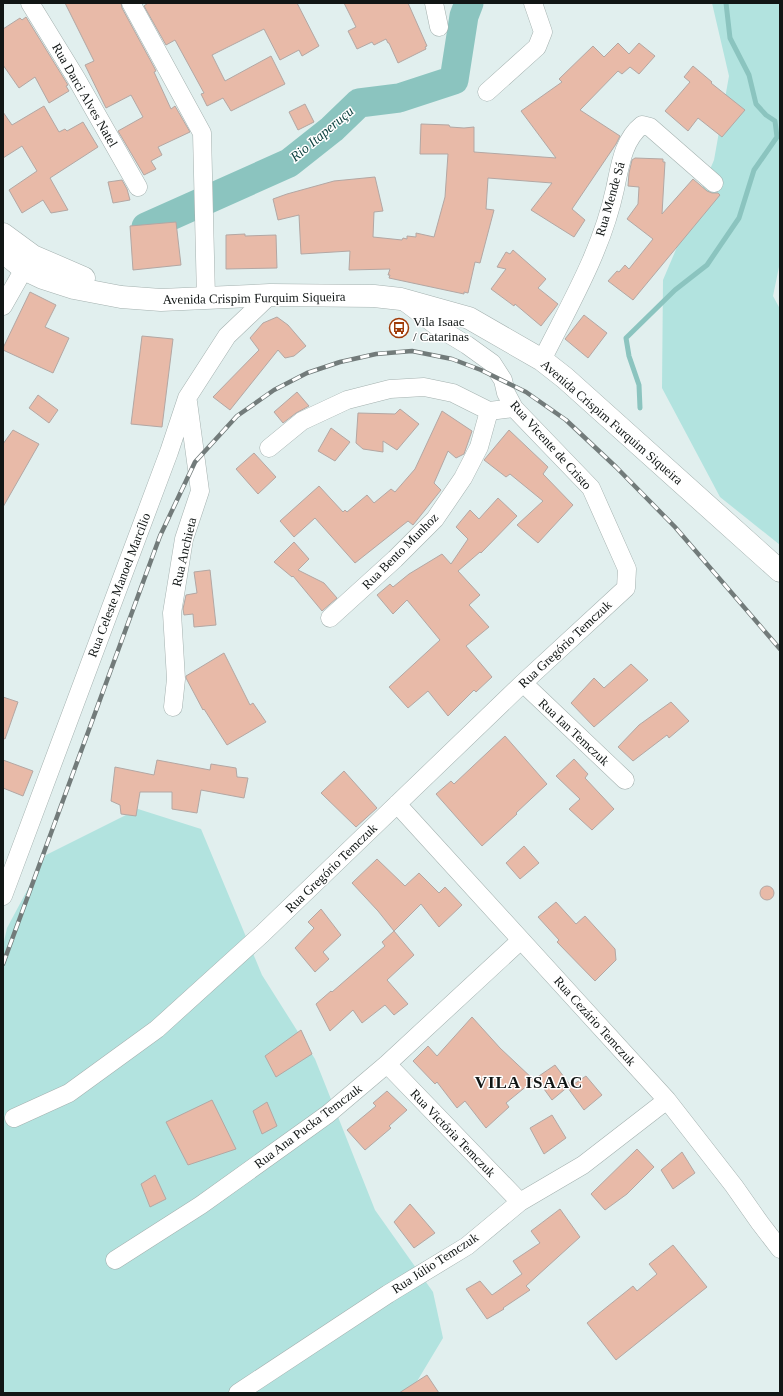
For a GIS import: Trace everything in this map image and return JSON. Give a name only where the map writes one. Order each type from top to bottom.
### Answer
[{"type":"main road","name":"Avenida Crispim Furquim Siqueira","points":[[3,234],[33,256],[79,277],[123,287],[138,298]]},
{"type":"main road","name":"Avenida Crispim Furquim Siqueira","points":[[3,252],[24,269],[42,278],[74,288],[121,297],[161,300],[270,295],[374,296],[401,299],[469,318],[542,360],[565,378],[780,571]]},
{"type":"street","name":"Rua Darci Alves Natel","points":[[30,3],[76,78],[138,187]]},
{"type":"street","points":[[131,3],[202,133],[206,298]]},
{"type":"street","points":[[434,3],[439,27]]},
{"type":"street","points":[[487,92],[537,47],[543,32],[533,3]]},
{"type":"street","name":"Rua Mende Sá","points":[[542,360],[593,257],[612,205],[624,151],[636,130],[642,125],[650,127],[714,182]]},
{"type":"street","points":[[3,306],[24,269]]},
{"type":"street","name":"Rua Celeste Manoel Marcílio","points":[[3,896],[169,452],[187,398],[227,336],[270,295]]},
{"type":"street","name":"Rua Vicente de Cristo","points":[[401,299],[439,328],[467,345],[492,363],[503,380],[506,393],[514,408],[591,488],[627,569],[626,588]]},
{"type":"street","points":[[269,448],[302,421],[346,400],[390,390],[424,387],[431,388],[453,393],[489,411],[514,408]]},
{"type":"street","name":"Rua Anchieta","points":[[173,707],[176,679],[172,613],[184,539],[200,491],[187,398]]},
{"type":"street","name":"Rua Bento Munhoz","points":[[330,618],[395,559],[435,519],[463,478],[479,447],[489,411]]},
{"type":"street","name":"Rua Gregório Temczuk","points":[[14,1118],[69,1093],[157,1029],[262,934],[523,683],[626,588]]},
{"type":"street","name":"Rua Ian Temczuk","points":[[523,683],[625,780]]},
{"type":"street","name":"Rua Cezário Temczuk","points":[[397,804],[667,1100],[734,1186],[780,1249]]},
{"type":"street","name":"Rua Ana Pucka Temczuk","points":[[116,1260],[201,1205],[328,1114],[387,1064],[521,940]]},
{"type":"street","name":"Rua Victória Temczuk","points":[[387,1064],[520,1202]]},
{"type":"street","name":"Rua Júlio Temczuk","points":[[238,1393],[388,1294],[468,1246],[520,1202],[583,1165],[667,1100]]},
{"type":"shaded area","points":[[712,3],[780,3],[780,262],[773,296],[780,309],[780,545],[720,497],[662,388],[663,280],[714,160],[729,76]]},
{"type":"shaded area","points":[[138,809],[201,829],[262,975],[315,1059],[375,1210],[433,1292],[443,1338],[410,1393],[3,1393],[3,946],[7,928],[46,855]]},
{"type":"building","points":[[65,3],[121,3],[122,8],[156,71],[154,72],[171,109],[175,106],[190,132],[158,147],[162,155],[151,161],[156,169],[144,175],[118,131],[143,117],[131,95],[106,108],[85,65],[94,61]]},
{"type":"building","points":[[148,3],[297,3],[319,46],[302,56],[299,50],[280,60],[264,29],[212,55],[225,81],[271,56],[285,84],[231,111],[223,98],[207,106],[201,94],[204,93],[175,40],[166,45],[144,6]]},
{"type":"building","points":[[344,3],[408,3],[427,46],[425,47],[426,49],[398,63],[386,39],[374,45],[372,42],[357,49],[348,31],[356,27]]},
{"type":"building","points":[[26,17],[68,85],[66,86],[69,91],[49,103],[35,77],[19,88],[3,65],[3,29],[20,18],[22,20]]},
{"type":"building","points":[[618,43],[629,54],[639,43],[655,56],[639,74],[630,67],[622,74],[618,71],[580,110],[620,136],[572,209],[585,220],[574,237],[531,210],[552,183],[488,178],[486,209],[494,210],[480,263],[475,262],[468,293],[464,292],[464,294],[389,278],[390,275],[388,275],[390,269],[349,270],[350,251],[301,254],[299,215],[278,220],[273,199],[334,181],[375,177],[383,211],[374,212],[373,237],[402,240],[403,238],[407,239],[407,236],[416,237],[416,233],[434,237],[445,197],[448,154],[420,154],[421,124],[449,125],[450,127],[464,128],[474,127],[474,152],[556,158],[521,111],[562,82],[559,79],[593,46],[604,57]]},
{"type":"building","points":[[693,66],[712,82],[711,83],[745,110],[722,137],[698,118],[688,131],[665,111],[690,82],[684,77]]},
{"type":"building","points":[[305,104],[314,122],[298,130],[289,112]]},
{"type":"building","points":[[44,106],[59,132],[65,129],[67,131],[83,122],[98,147],[50,178],[68,210],[51,213],[43,200],[22,213],[9,190],[37,171],[22,146],[3,158],[3,112],[12,125]]},
{"type":"building","points":[[635,158],[663,159],[663,162],[665,162],[662,214],[693,179],[707,191],[718,193],[720,195],[633,300],[608,281],[625,265],[629,269],[653,239],[627,219],[638,204],[639,187],[628,186],[632,160]]},
{"type":"building","points":[[122,180],[127,189],[130,200],[113,203],[108,182]]},
{"type":"building","points":[[176,222],[181,265],[133,270],[130,226]]},
{"type":"building","points":[[245,234],[245,236],[276,235],[277,268],[226,269],[226,235]]},
{"type":"building","points":[[513,250],[546,279],[538,288],[558,304],[541,326],[515,304],[514,306],[491,289],[506,269],[497,267],[506,252],[510,254]]},
{"type":"building","points":[[30,292],[56,305],[45,327],[69,338],[53,373],[3,350]]},
{"type":"building","points":[[584,315],[607,333],[588,358],[565,339]]},
{"type":"building","points":[[277,317],[288,325],[306,346],[294,356],[285,358],[278,350],[230,410],[213,397],[259,350],[250,338],[263,323]]},
{"type":"building","points":[[142,336],[173,339],[162,427],[131,424]]},
{"type":"building","points":[[297,392],[309,406],[296,413],[283,423],[274,412]]},
{"type":"building","points":[[38,395],[58,410],[49,423],[29,408]]},
{"type":"building","points":[[400,409],[419,424],[397,450],[383,441],[383,452],[363,449],[356,443],[358,413],[395,414]]},
{"type":"building","points":[[442,411],[472,431],[464,454],[456,458],[448,451],[434,483],[441,490],[413,525],[408,521],[355,563],[315,518],[294,537],[280,521],[319,486],[343,512],[345,510],[347,512],[367,495],[374,503],[391,489],[395,492],[415,469]]},
{"type":"building","points":[[331,428],[350,442],[335,461],[318,451]]},
{"type":"building","points":[[13,430],[39,444],[3,507],[3,444]]},
{"type":"building","points":[[509,430],[548,467],[543,474],[573,505],[538,543],[517,525],[543,501],[510,474],[506,477],[484,460]]},
{"type":"building","points":[[254,453],[276,477],[258,494],[236,469]]},
{"type":"building","points":[[498,498],[517,516],[481,553],[480,552],[458,571],[480,595],[469,605],[489,627],[466,646],[492,677],[476,692],[474,690],[448,716],[428,691],[408,708],[389,687],[440,640],[407,600],[393,614],[377,595],[390,584],[393,587],[409,574],[442,554],[451,564],[468,539],[456,527],[470,510],[479,519]]},
{"type":"building","points":[[294,542],[309,559],[298,570],[324,583],[337,598],[322,611],[293,576],[292,577],[274,562]]},
{"type":"building","points":[[210,570],[216,625],[194,627],[193,614],[184,615],[183,609],[186,595],[197,593],[194,572]]},
{"type":"building","points":[[224,653],[250,705],[253,703],[266,722],[227,745],[204,709],[203,710],[186,678],[186,676]]},
{"type":"building","points":[[631,664],[648,680],[594,727],[571,703],[594,678],[604,688]]},
{"type":"building","points":[[3,697],[18,702],[5,739],[3,738]]},
{"type":"building","points":[[671,702],[689,721],[669,738],[667,735],[633,761],[618,747],[639,725]]},
{"type":"building","points":[[505,736],[547,784],[482,846],[436,794],[451,781],[454,784]]},
{"type":"building","points":[[574,759],[588,774],[585,778],[614,809],[592,830],[569,809],[580,799],[556,776]]},
{"type":"building","points":[[3,760],[33,771],[23,796],[3,788]]},
{"type":"building","points":[[157,760],[210,770],[211,764],[236,768],[237,777],[248,778],[244,798],[201,790],[197,813],[172,809],[172,792],[140,792],[136,816],[121,814],[120,805],[111,801],[115,767],[154,775]]},
{"type":"building","points":[[344,771],[377,808],[356,827],[321,793]]},
{"type":"building","points":[[524,846],[539,863],[520,879],[506,863]]},
{"type":"building","points":[[377,859],[405,886],[419,873],[439,893],[445,887],[462,905],[439,927],[421,904],[394,931],[352,883]]},
{"type":"building","points":[[764,886],[770,886],[774,890],[774,896],[770,900],[764,900],[760,896],[760,890]]},
{"type":"building","points":[[556,902],[576,924],[585,916],[615,949],[616,960],[595,981],[557,942],[559,940],[538,917]]},
{"type":"building","points":[[321,909],[341,935],[323,952],[329,959],[315,972],[295,948],[314,928],[308,922]]},
{"type":"building","points":[[394,931],[414,955],[387,980],[408,1004],[394,1015],[385,1005],[362,1023],[353,1010],[330,1031],[316,1004],[385,946],[382,942]]},
{"type":"building","points":[[472,1017],[500,1048],[534,1080],[506,1103],[509,1107],[486,1128],[465,1101],[457,1108],[437,1082],[435,1084],[413,1061],[428,1046],[437,1056]]},
{"type":"building","points":[[301,1030],[312,1054],[276,1077],[265,1056]]},
{"type":"building","points":[[555,1065],[570,1085],[552,1100],[536,1078]]},
{"type":"building","points":[[586,1076],[602,1095],[584,1110],[568,1088]]},
{"type":"building","points":[[387,1091],[407,1110],[389,1126],[391,1128],[365,1150],[347,1130],[376,1106],[373,1103]]},
{"type":"building","points":[[212,1100],[236,1149],[188,1165],[166,1122]]},
{"type":"building","points":[[267,1102],[277,1126],[262,1134],[253,1111]]},
{"type":"building","points":[[552,1115],[566,1138],[544,1154],[530,1128]]},
{"type":"building","points":[[637,1149],[654,1167],[627,1194],[605,1210],[591,1194]]},
{"type":"building","points":[[682,1152],[695,1173],[673,1189],[661,1170]]},
{"type":"building","points":[[155,1175],[166,1199],[150,1207],[141,1184]]},
{"type":"building","points":[[410,1204],[435,1233],[414,1248],[394,1222]]},
{"type":"building","points":[[560,1209],[580,1237],[526,1286],[530,1290],[503,1308],[504,1309],[487,1319],[466,1289],[480,1281],[492,1295],[522,1274],[513,1261],[540,1243],[531,1231]]},
{"type":"building","points":[[673,1245],[707,1287],[616,1360],[587,1323],[633,1286],[637,1291],[657,1274],[649,1264]]},
{"type":"building","points":[[427,1375],[439,1393],[399,1393]]},
{"type":"waterway","name":"Rio Itaperuçu","points":[[146,227],[289,163],[332,129],[359,103],[399,98],[454,80],[464,16],[469,3]]},
{"type":"waterway","points":[[640,408],[639,385],[629,356],[626,338],[675,290],[707,265],[739,218],[754,170],[777,137],[775,121],[766,115],[756,104],[749,75],[730,38],[726,3]]},
{"type":"railway","points":[[3,964],[160,536],[195,462],[237,416],[274,390],[307,373],[340,362],[376,354],[412,351],[452,359],[481,370],[526,392],[566,420],[616,467],[675,527],[780,649]]},
{"type":"place","name":"Vila Isaac / Catarinas","points":[[399,328]]},
{"type":"district","name":"VILA ISAAC","points":[[529,1082]]}]
